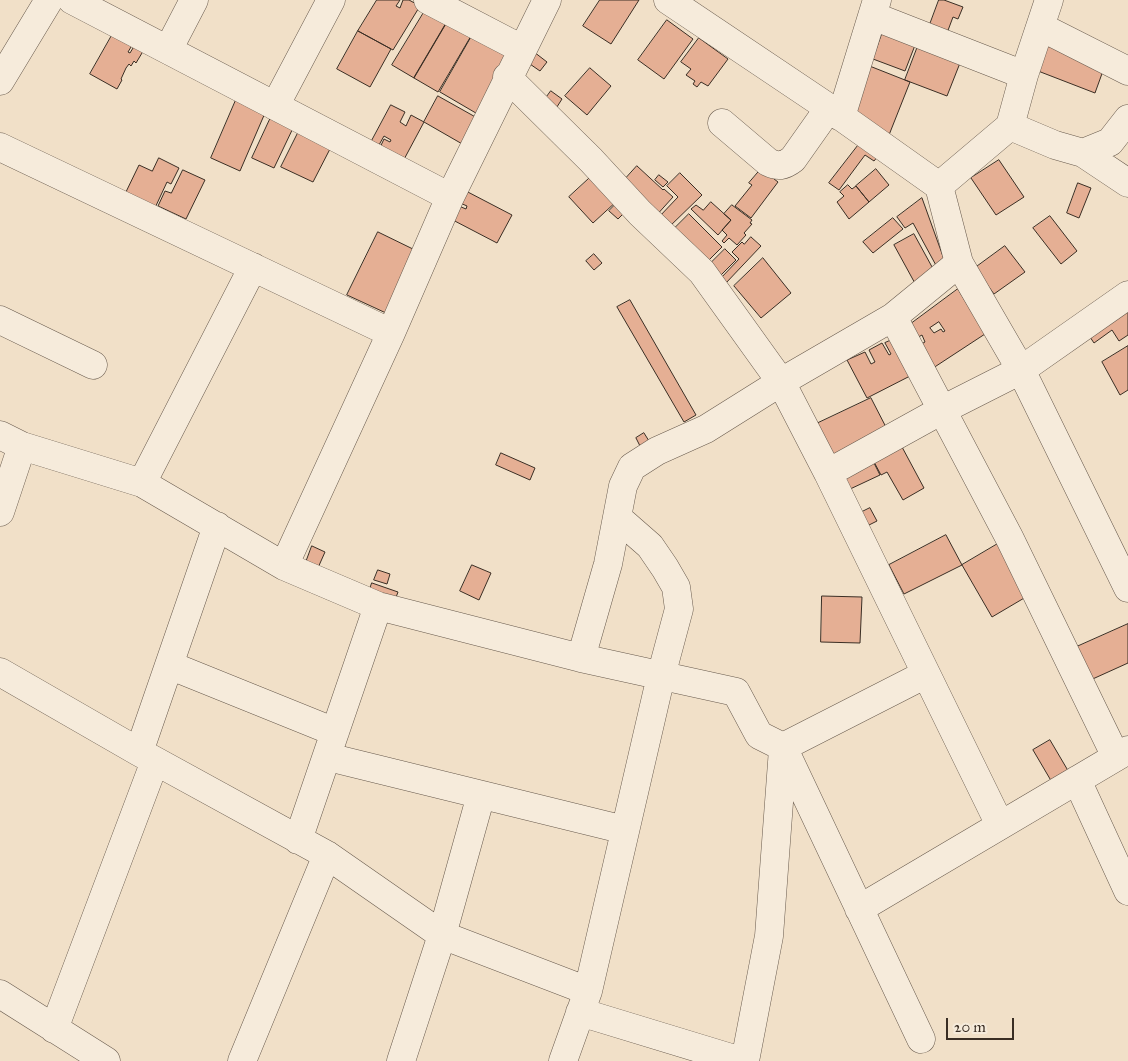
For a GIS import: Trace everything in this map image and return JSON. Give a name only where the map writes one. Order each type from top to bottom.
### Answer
[{"type":"street","points":[[0,82],[8,49],[49,0]]},
{"type":"street","points":[[72,0],[450,197]]},
{"type":"street","points":[[168,50],[194,0]]},
{"type":"street","points":[[275,106],[331,0]]},
{"type":"street","points":[[428,0],[522,49]]},
{"type":"street","points":[[284,566],[391,333],[450,197],[507,77],[547,0]]},
{"type":"street","points":[[939,186],[1010,126],[1024,75],[1049,0]]},
{"type":"street","points":[[680,3],[939,186],[959,264],[1022,370],[1128,588]]},
{"type":"street","points":[[722,124],[768,162],[781,166],[788,163],[835,113],[875,8],[1024,75]]},
{"type":"street","points":[[1041,27],[1128,71]]},
{"type":"street","points":[[507,77],[591,160],[640,213],[702,272],[781,382],[828,473],[1000,825]]},
{"type":"street","points":[[1083,153],[1110,142],[1128,119]]},
{"type":"street","points":[[1010,126],[1055,145],[1083,153],[1128,183]]},
{"type":"street","points":[[0,147],[391,333]]},
{"type":"street","points":[[581,658],[608,564],[623,486],[632,467],[657,451],[706,429],[781,382],[893,317],[959,264]]},
{"type":"street","points":[[142,483],[253,267]]},
{"type":"street","points":[[828,473],[942,410],[1022,370],[1128,295]]},
{"type":"street","points":[[859,909],[1122,753],[893,317]]},
{"type":"street","points":[[0,320],[93,365]]},
{"type":"street","points":[[0,512],[11,441],[142,483],[284,566],[378,606],[581,658],[736,692],[759,734],[783,747],[921,1039]]},
{"type":"street","points":[[563,1061],[584,1002],[661,676],[679,609],[676,587],[665,568],[650,546],[618,518]]},
{"type":"street","points":[[54,1029],[147,756],[169,665],[217,526]]},
{"type":"street","points":[[298,840],[378,606]]},
{"type":"street","points":[[169,665],[331,745],[481,795],[625,830]]},
{"type":"street","points":[[0,672],[147,756],[327,855],[442,935],[584,1002],[741,1061]]},
{"type":"street","points":[[783,747],[926,674]]},
{"type":"street","points":[[745,1061],[769,936],[783,747]]},
{"type":"street","points":[[1077,780],[1128,891]]},
{"type":"street","points":[[401,1061],[442,935],[481,795]]},
{"type":"street","points":[[242,1061],[327,855]]},
{"type":"street","points":[[0,994],[106,1061]]},
{"type":"building","points":[[377,0],[400,0],[396,6],[400,8],[403,0],[409,0],[420,6],[393,50],[358,31]]},
{"type":"building","points":[[600,0],[639,0],[611,44],[583,26]]},
{"type":"building","points":[[939,0],[963,7],[958,19],[953,17],[947,33],[929,27]]},
{"type":"building","points":[[426,9],[447,22],[414,78],[392,65]]},
{"type":"building","points":[[667,20],[693,39],[664,79],[638,60]]},
{"type":"building","points":[[447,22],[471,36],[438,92],[414,78]]},
{"type":"building","points":[[886,23],[919,35],[905,71],[873,59]]},
{"type":"building","points":[[115,30],[134,42],[128,52],[130,53],[136,43],[145,48],[136,63],[134,61],[131,66],[129,64],[126,68],[117,89],[90,74]]},
{"type":"building","points":[[358,31],[391,49],[370,87],[337,69]]},
{"type":"building","points":[[473,34],[511,55],[481,116],[440,92]]},
{"type":"building","points":[[699,38],[728,59],[708,86],[701,82],[697,87],[693,84],[695,81],[686,75],[691,69],[681,62]]},
{"type":"building","points":[[918,46],[960,63],[947,96],[905,80]]},
{"type":"building","points":[[1048,46],[1104,68],[1095,93],[1038,71]]},
{"type":"building","points":[[534,52],[547,62],[540,71],[527,62]]},
{"type":"building","points":[[867,65],[910,82],[889,135],[851,111]]},
{"type":"building","points":[[590,68],[611,86],[587,115],[565,96]]},
{"type":"building","points":[[551,91],[562,99],[555,110],[543,102]]},
{"type":"building","points":[[438,96],[479,119],[464,145],[424,122]]},
{"type":"building","points":[[236,100],[265,113],[240,171],[211,158]]},
{"type":"building","points":[[391,105],[405,112],[400,122],[406,126],[411,115],[424,122],[401,165],[376,156],[384,139],[390,142],[391,140],[384,136],[375,152],[368,148]]},
{"type":"building","points":[[272,115],[294,126],[274,168],[252,158]]},
{"type":"building","points":[[299,131],[331,147],[313,182],[281,167]]},
{"type":"building","points":[[860,143],[878,156],[874,161],[865,155],[839,190],[829,183]]},
{"type":"building","points":[[159,158],[179,168],[171,184],[167,182],[154,210],[124,196],[139,165],[152,171]]},
{"type":"building","points":[[999,160],[1024,197],[996,215],[971,178]]},
{"type":"building","points":[[637,166],[673,197],[654,218],[619,186]]},
{"type":"building","points":[[761,169],[778,182],[751,218],[735,206],[752,185],[749,183]]},
{"type":"building","points":[[876,169],[889,185],[869,202],[856,186]]},
{"type":"building","points":[[183,170],[205,180],[186,219],[158,206],[165,191],[171,193]]},
{"type":"building","points":[[680,173],[702,195],[668,228],[658,218],[678,197],[667,186]]},
{"type":"building","points":[[594,174],[618,200],[593,223],[569,197]]},
{"type":"building","points":[[659,175],[668,182],[663,187],[655,180]]},
{"type":"building","points":[[1078,183],[1091,188],[1079,218],[1067,213]]},
{"type":"building","points":[[848,185],[852,189],[856,186],[869,202],[849,219],[837,202],[844,196],[840,192]]},
{"type":"building","points":[[464,190],[512,215],[497,243],[449,218],[454,204],[466,209],[467,206],[458,202]]},
{"type":"building","points":[[922,198],[945,262],[938,269],[913,223],[905,228],[897,217]]},
{"type":"building","points":[[618,202],[627,210],[618,219],[609,211]]},
{"type":"building","points":[[711,202],[731,220],[718,235],[691,209],[696,205],[703,210]]},
{"type":"building","points":[[732,205],[752,220],[750,223],[752,224],[744,233],[746,235],[737,245],[729,238],[724,243],[722,241],[727,235],[722,230],[731,220],[724,214]]},
{"type":"building","points":[[689,214],[722,247],[703,266],[669,234]]},
{"type":"building","points":[[1050,216],[1077,251],[1061,264],[1033,228]]},
{"type":"building","points":[[893,218],[903,229],[873,253],[863,242]]},
{"type":"building","points":[[378,232],[417,251],[386,313],[347,295]]},
{"type":"building","points":[[914,234],[937,276],[917,287],[894,245]]},
{"type":"building","points":[[751,237],[761,246],[725,284],[720,279],[739,259],[732,252],[742,242],[744,244]]},
{"type":"building","points":[[1005,246],[1025,272],[994,294],[975,268]]},
{"type":"building","points":[[725,249],[736,260],[716,280],[705,269]]},
{"type":"building","points":[[594,254],[602,263],[594,270],[586,261]]},
{"type":"building","points":[[763,258],[791,293],[761,318],[734,286]]},
{"type":"building","points":[[958,289],[985,334],[927,372],[914,348],[925,342],[922,335],[911,341],[904,329]],"holes":[[[939,322],[945,331],[943,332],[941,329],[934,333],[930,328]]]},
{"type":"building","points":[[630,300],[696,415],[684,422],[617,307]]},
{"type":"building","points":[[1128,311],[1128,335],[1119,341],[1112,330],[1094,343],[1090,337]]},
{"type":"building","points":[[894,339],[912,375],[867,398],[847,360],[865,352],[871,364],[875,362],[869,350],[882,343],[889,355],[891,354],[885,343]]},
{"type":"building","points":[[1128,346],[1128,390],[1120,395],[1102,362]]},
{"type":"building","points":[[871,398],[889,433],[832,461],[814,425]]},
{"type":"building","points":[[644,433],[649,441],[640,446],[636,438]]},
{"type":"building","points":[[902,447],[924,488],[903,500],[887,472],[881,475],[874,462]]},
{"type":"building","points":[[501,453],[535,468],[530,480],[496,465]]},
{"type":"building","points":[[874,463],[880,475],[848,490],[842,478]]},
{"type":"building","points":[[870,508],[877,521],[867,526],[860,513]]},
{"type":"building","points":[[946,535],[962,565],[904,594],[889,565]]},
{"type":"building","points":[[1001,542],[1031,594],[992,617],[962,565]]},
{"type":"building","points":[[312,546],[325,552],[317,570],[305,565]]},
{"type":"building","points":[[472,565],[491,573],[479,600],[460,591]]},
{"type":"building","points":[[378,570],[390,574],[387,584],[374,580]]},
{"type":"building","points":[[372,583],[398,592],[395,600],[369,592]]},
{"type":"building","points":[[822,596],[862,597],[860,643],[821,642]]},
{"type":"building","points":[[1128,624],[1128,663],[1086,682],[1072,649]]},
{"type":"building","points":[[1050,740],[1070,774],[1053,784],[1033,750]]}]
